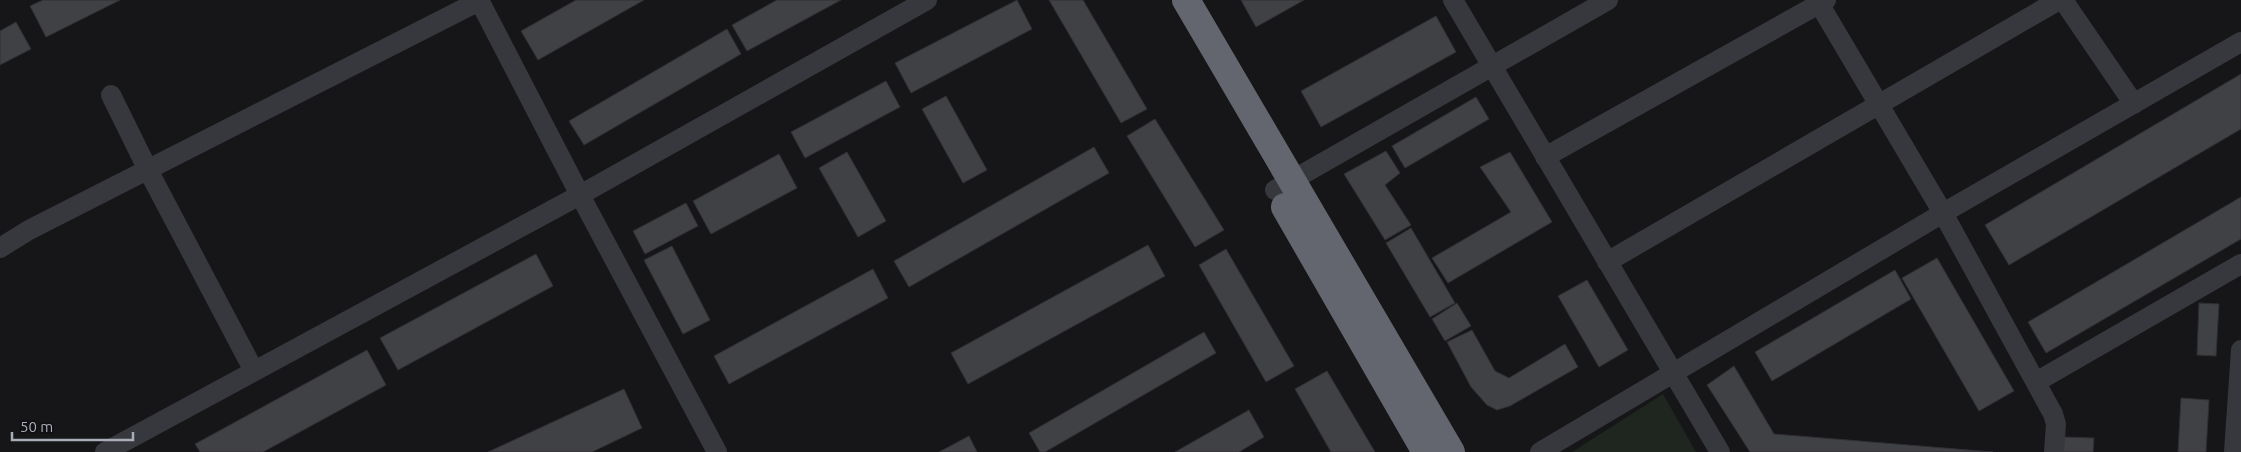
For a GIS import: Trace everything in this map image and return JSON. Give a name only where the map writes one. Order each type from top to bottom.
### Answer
[{"type":"highway","points":[[1165,0],[1451,452]]},
{"type":"highway","points":[[1186,0],[1426,452]]},
{"type":"street","points":[[105,452],[580,195],[928,0]]},
{"type":"street","points":[[1453,0],[1606,262],[1720,452]]},
{"type":"street","points":[[1283,185],[1608,0]]},
{"type":"street","points":[[1606,262],[2059,0]]},
{"type":"street","points":[[2063,0],[2134,104]]},
{"type":"street","points":[[0,248],[30,230],[479,1],[717,452]]},
{"type":"street","points":[[1545,157],[1821,1],[1878,104],[1943,213],[2053,414],[2056,424],[2054,452]]},
{"type":"street","points":[[1540,452],[1943,213],[2241,42]]},
{"type":"street","points":[[111,96],[254,371]]},
{"type":"street","points":[[2036,382],[2241,264]]},
{"type":"street","points":[[2234,452],[2241,350]]},
{"type":"shaded area","points":[[1663,394],[1696,452],[1572,452]]},
{"type":"building","points":[[43,0],[120,0],[46,37],[30,6]]},
{"type":"building","points":[[576,0],[644,0],[538,60],[521,31]]},
{"type":"building","points":[[777,0],[841,0],[747,51],[732,25]]},
{"type":"building","points":[[1017,0],[1032,29],[911,93],[895,63]]},
{"type":"building","points":[[1049,0],[1083,0],[1147,109],[1121,123]]},
{"type":"building","points":[[1241,0],[1304,0],[1256,27]]},
{"type":"building","points":[[1436,16],[1456,52],[1321,127],[1301,91]]},
{"type":"building","points":[[16,22],[31,49],[0,65],[0,31]]},
{"type":"building","points":[[727,29],[741,54],[584,145],[569,121]]},
{"type":"building","points":[[2241,74],[2241,129],[2009,265],[1985,225]]},
{"type":"building","points":[[886,81],[900,107],[805,158],[791,132]]},
{"type":"building","points":[[946,96],[987,170],[963,183],[922,109]]},
{"type":"building","points":[[1476,97],[1489,119],[1405,168],[1392,146]]},
{"type":"building","points":[[1155,119],[1224,230],[1195,247],[1127,136]]},
{"type":"building","points":[[1094,147],[1109,173],[909,287],[894,261]]},
{"type":"building","points":[[1386,151],[1400,173],[1385,185],[1411,225],[1385,240],[1344,174]]},
{"type":"building","points":[[847,152],[886,221],[858,237],[819,168]]},
{"type":"building","points":[[1510,152],[1552,222],[1448,283],[1432,258],[1511,212],[1480,167]]},
{"type":"building","points":[[779,154],[797,188],[711,234],[693,201]]},
{"type":"building","points":[[2241,197],[2241,239],[2046,353],[2028,322]]},
{"type":"building","points":[[686,203],[698,226],[645,254],[633,231]]},
{"type":"building","points":[[1411,228],[1455,303],[1430,317],[1386,243]]},
{"type":"building","points":[[1148,245],[1165,276],[968,384],[951,353]]},
{"type":"building","points":[[672,246],[710,320],[683,334],[644,260]]},
{"type":"building","points":[[1226,249],[1294,366],[1266,382],[1199,265]]},
{"type":"building","points":[[536,254],[553,286],[398,370],[380,338]]},
{"type":"building","points":[[1937,258],[2014,391],[1979,411],[1902,278]]},
{"type":"building","points":[[873,269],[888,298],[729,384],[714,356]]},
{"type":"building","points":[[1895,270],[1911,299],[1772,381],[1755,352]]},
{"type":"building","points":[[1587,280],[1628,350],[1599,367],[1558,296]]},
{"type":"building","points":[[1457,303],[1471,326],[1445,341],[1432,319]]},
{"type":"building","points":[[2199,303],[2219,304],[2216,356],[2197,355]]},
{"type":"building","points":[[1472,330],[1495,371],[1509,378],[1565,344],[1578,367],[1510,406],[1497,410],[1487,405],[1471,387],[1447,342]]},
{"type":"building","points":[[1204,332],[1216,353],[1045,452],[1040,452],[1029,433]]},
{"type":"building","points":[[367,350],[386,385],[263,452],[200,452],[195,444]]},
{"type":"building","points":[[1734,366],[1774,434],[1993,452],[1750,452],[1707,385]]},
{"type":"building","points":[[1327,371],[1375,452],[1331,452],[1295,389]]},
{"type":"building","points":[[624,389],[642,428],[592,452],[488,452]]},
{"type":"building","points":[[2181,398],[2209,400],[2206,452],[2178,452]]},
{"type":"building","points":[[1249,410],[1264,437],[1239,452],[1175,452]]},
{"type":"building","points":[[969,436],[977,452],[939,452]]},
{"type":"building","points":[[2064,437],[2094,438],[2093,452],[2063,452]]}]
